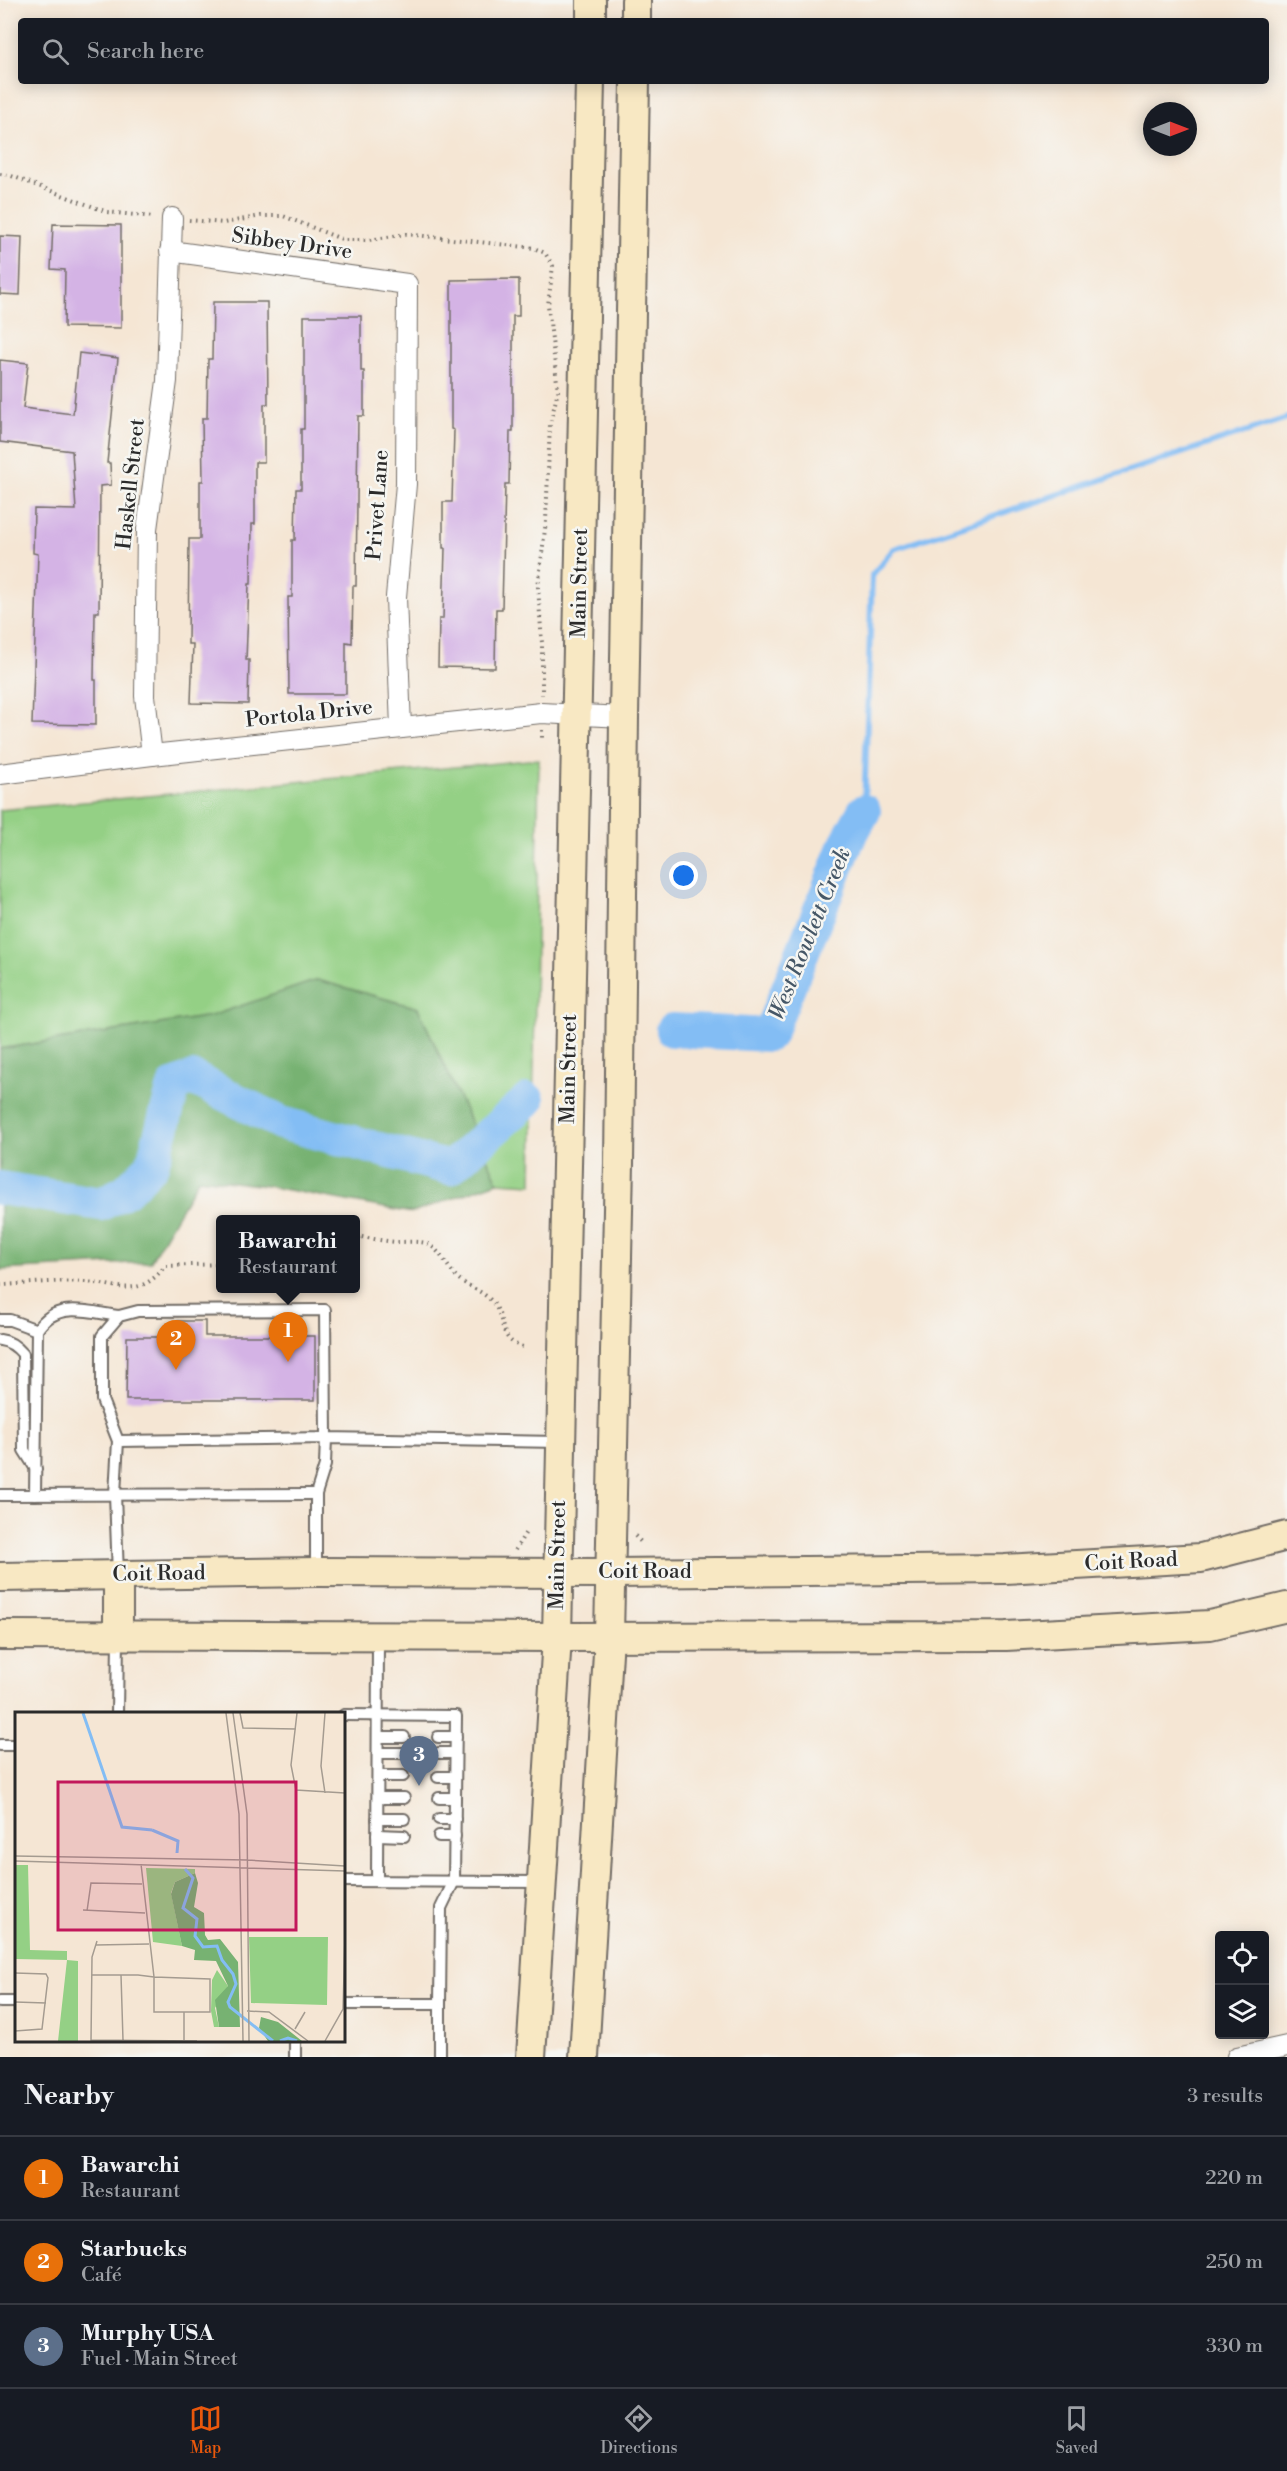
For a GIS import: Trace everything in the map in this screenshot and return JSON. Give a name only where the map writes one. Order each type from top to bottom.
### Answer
[{"type":"main road","points":[[591,0],[591,18]]},
{"type":"main road","points":[[636,0],[636,18]]},
{"type":"main road","name":"Main Street","points":[[531,2057],[557,1638],[590,84]]},
{"type":"main road","points":[[584,2057],[611,1573],[620,1163],[624,717],[635,84]]},
{"type":"main road","name":"Coit Road","points":[[0,1577],[316,1572],[558,1571],[611,1573],[1005,1569],[1201,1558],[1287,1536]]},
{"type":"main road","points":[[118,1575],[118,1634]]},
{"type":"main road","points":[[0,1635],[557,1638],[1006,1636],[1210,1625],[1287,1607]]},
{"type":"street","name":"Haskell Street","points":[[152,755],[145,696],[147,529],[167,381],[172,218]]},
{"type":"street","name":"Sibbey Drive","points":[[170,251],[407,284]]},
{"type":"street","name":"Privet Lane","points":[[401,728],[396,597],[406,484],[407,284]]},
{"type":"street","name":"Portola Drive","points":[[0,774],[152,755],[542,714],[624,717]]},
{"type":"street","points":[[1237,2057],[1287,2046]]},
{"type":"lane","points":[[36,1495],[37,1330],[54,1312],[68,1310],[119,1316],[138,1311],[325,1310],[326,1438],[325,1465],[316,1494],[316,1572]]},
{"type":"lane","points":[[118,1575],[115,1494],[118,1441],[102,1400],[102,1336],[119,1316]]},
{"type":"lane","points":[[0,1320],[10,1320],[37,1330]]},
{"type":"lane","points":[[0,1340],[6,1340],[23,1354],[24,1450],[36,1469]]},
{"type":"lane","points":[[118,1441],[326,1438],[560,1442]]},
{"type":"lane","points":[[0,1495],[316,1494]]},
{"type":"lane","points":[[117,1712],[118,1634]]},
{"type":"lane","points":[[377,1881],[378,1636]]},
{"type":"lane","points":[[345,1715],[456,1716],[454,1881],[441,1908],[440,2057]]},
{"type":"lane","points":[[378,1737],[404,1737]]},
{"type":"lane","points":[[438,1737],[456,1737]]},
{"type":"lane","points":[[378,1753],[404,1753]]},
{"type":"lane","points":[[439,1753],[455,1753]]},
{"type":"lane","points":[[378,1776],[403,1776]]},
{"type":"lane","points":[[438,1777],[455,1777]]},
{"type":"lane","points":[[378,1798],[405,1798]]},
{"type":"lane","points":[[439,1798],[455,1798]]},
{"type":"lane","points":[[377,1819],[404,1819]]},
{"type":"lane","points":[[439,1819],[455,1819]]},
{"type":"lane","points":[[377,1835],[405,1836]]},
{"type":"lane","points":[[439,1836],[455,1836]]},
{"type":"lane","points":[[345,1881],[542,1882]]},
{"type":"lane","points":[[345,2004],[440,2004]]},
{"type":"path","points":[[360,1237],[386,1241],[426,1243],[436,1250],[459,1280],[479,1290],[495,1305],[509,1340],[523,1347]]},
{"type":"path","points":[[0,1285],[86,1282],[125,1289],[153,1280],[165,1266],[216,1263]]},
{"type":"path","points":[[513,1553],[526,1532]]},
{"type":"path","points":[[634,1536],[643,1544]]},
{"type":"green space","points":[[539,759],[532,1184],[498,1182],[418,1008],[317,980],[211,1016],[0,1049],[0,810]]},
{"type":"green space","points":[[317,980],[418,1008],[498,1182],[412,1213],[266,1186],[199,1178],[150,1262],[0,1270],[0,1049],[211,1016]]},
{"type":"building","points":[[53,224],[121,225],[121,328],[64,327],[65,270],[51,269]]},
{"type":"building","points":[[0,236],[22,237],[20,295],[0,294]]},
{"type":"building","points":[[519,279],[519,316],[513,316],[513,431],[510,431],[509,484],[505,484],[502,609],[496,609],[495,668],[438,667],[439,619],[443,619],[445,548],[443,548],[443,502],[452,502],[454,430],[451,429],[451,280]]},
{"type":"building","points":[[213,302],[267,302],[268,404],[264,404],[264,462],[255,462],[255,524],[252,524],[246,660],[249,660],[248,704],[191,703],[193,644],[188,644],[189,539],[200,539],[200,481],[203,481],[202,418],[207,418],[208,359],[212,359]]},
{"type":"building","points":[[304,316],[361,316],[364,416],[358,416],[356,586],[353,586],[352,643],[346,642],[346,694],[289,694],[288,597],[292,597],[292,540],[295,540],[296,489],[301,489],[301,429],[304,429]]},
{"type":"building","points":[[79,353],[118,358],[107,463],[110,463],[111,485],[100,486],[99,612],[95,612],[96,725],[32,724],[38,554],[33,553],[34,509],[76,510],[72,451],[0,442],[0,360],[28,363],[23,408],[73,414]]},
{"type":"building","points":[[178,1321],[205,1321],[205,1336],[315,1336],[315,1400],[126,1400],[127,1337],[178,1337]]},
{"type":"waterway","points":[[864,811],[872,575],[894,549],[1287,418]]},
{"type":"waterway","name":"West Rowlett Creek","points":[[672,1030],[769,1035],[848,840],[864,811]]},
{"type":"waterway","name":"West Rowlett Creek","points":[[0,1188],[101,1204],[126,1191],[152,1165],[174,1086],[193,1078],[281,1123],[450,1168],[528,1100]]},
{"type":"place","name":"Bawarchi","points":[[288,1362]]},
{"type":"place","name":"Starbucks","points":[[176,1370]]},
{"type":"place","name":"Murphy USA","points":[[419,1786]]}]
